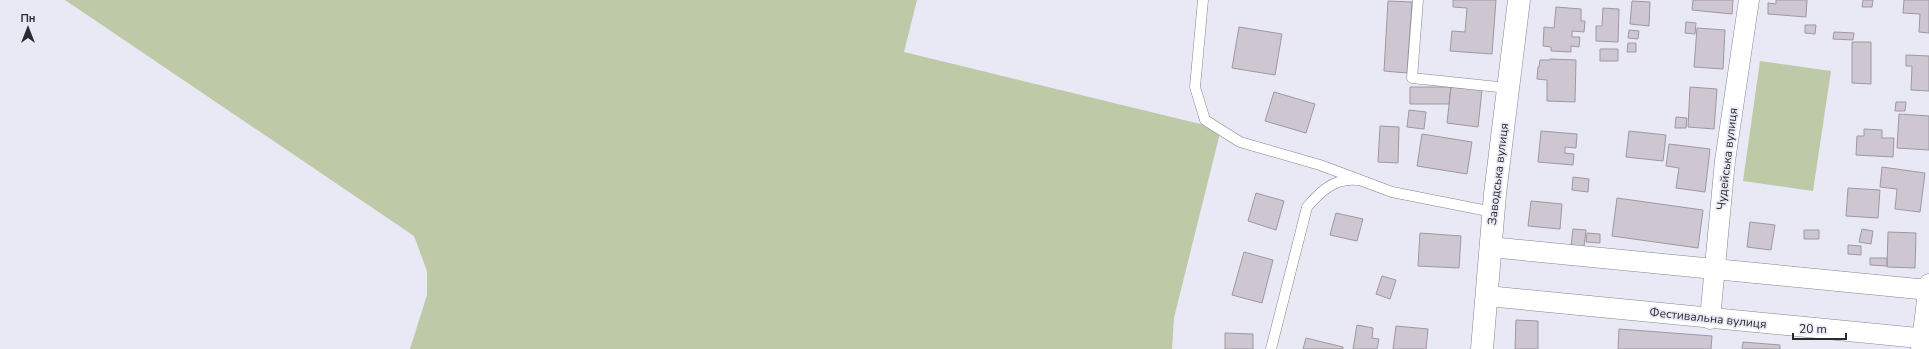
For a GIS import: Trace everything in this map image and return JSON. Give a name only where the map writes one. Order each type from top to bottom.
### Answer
[{"type":"main road","name":"Заводська вулиця","points":[[1482,349],[1493,212],[1519,0]]},
{"type":"street","name":"Чудейська вулиця","points":[[1710,319],[1725,161],[1750,0]]},
{"type":"street","points":[[1490,247],[1714,270],[1929,288],[1924,342]]},
{"type":"street","name":"Фестивальна вулиця","points":[[1487,296],[1924,342]]},
{"type":"lane","points":[[1203,0],[1195,87],[1205,120],[1240,142],[1320,165],[1392,192],[1493,212]]},
{"type":"lane","points":[[1418,0],[1412,78],[1508,88]]},
{"type":"lane","points":[[1271,349],[1307,207],[1322,190],[1341,181],[1354,180],[1367,182]]},
{"type":"green space","points":[[65,0],[917,0],[904,52],[1221,129],[1174,318],[1172,349],[410,349],[427,295],[427,271],[414,236]]},
{"type":"green space","points":[[1760,61],[1831,71],[1813,191],[1743,181]]},
{"type":"building","points":[[1453,0],[1496,0],[1492,54],[1450,51],[1452,31],[1465,32],[1467,8],[1453,7]]},
{"type":"building","points":[[1693,0],[1733,0],[1732,14],[1692,10]]},
{"type":"building","points":[[1776,0],[1807,0],[1806,17],[1768,14],[1768,3],[1776,4]]},
{"type":"building","points":[[1863,0],[1873,0],[1872,7],[1862,7]]},
{"type":"building","points":[[1904,0],[1929,0],[1929,33],[1919,32],[1920,14],[1903,13]]},
{"type":"building","points":[[1388,1],[1412,2],[1407,73],[1384,71]]},
{"type":"building","points":[[1632,1],[1650,2],[1649,26],[1630,24]]},
{"type":"building","points":[[1556,7],[1581,9],[1581,21],[1585,21],[1584,32],[1572,31],[1572,37],[1580,37],[1579,47],[1571,46],[1571,52],[1551,51],[1551,47],[1543,46],[1544,27],[1554,28]]},
{"type":"building","points":[[1603,8],[1619,9],[1618,42],[1596,41],[1596,26],[1602,26]]},
{"type":"building","points":[[1686,22],[1696,23],[1695,34],[1685,33]]},
{"type":"building","points":[[1805,25],[1816,25],[1815,34],[1805,33]]},
{"type":"building","points":[[1239,27],[1282,34],[1275,75],[1232,68]]},
{"type":"building","points":[[1697,28],[1725,30],[1723,69],[1694,67]]},
{"type":"building","points":[[1629,30],[1639,31],[1638,39],[1628,38]]},
{"type":"building","points":[[1834,32],[1854,33],[1853,40],[1833,39]]},
{"type":"building","points":[[1852,42],[1871,42],[1871,84],[1852,83]]},
{"type":"building","points":[[1628,43],[1636,43],[1636,52],[1627,52]]},
{"type":"building","points":[[1600,49],[1618,49],[1618,61],[1600,61]]},
{"type":"building","points":[[1906,55],[1929,56],[1929,91],[1911,90],[1912,66],[1906,66]]},
{"type":"building","points":[[1540,60],[1576,60],[1575,102],[1547,101],[1547,80],[1537,79]]},
{"type":"building","points":[[1410,87],[1451,87],[1449,104],[1410,104]]},
{"type":"building","points":[[1451,87],[1482,90],[1478,127],[1447,123]]},
{"type":"building","points":[[1690,87],[1717,89],[1714,129],[1688,127]]},
{"type":"building","points":[[1274,92],[1315,104],[1306,133],[1265,121]]},
{"type":"building","points":[[1896,102],[1906,102],[1905,111],[1895,111]]},
{"type":"building","points":[[1409,110],[1426,112],[1424,129],[1407,127]]},
{"type":"building","points":[[1899,114],[1929,116],[1929,150],[1897,148]]},
{"type":"building","points":[[1676,117],[1687,118],[1686,128],[1675,128]]},
{"type":"building","points":[[1380,126],[1399,127],[1398,163],[1378,162]]},
{"type":"building","points":[[1864,129],[1882,130],[1882,138],[1894,138],[1893,157],[1856,155],[1857,136],[1864,136]]},
{"type":"building","points":[[1541,131],[1577,134],[1576,148],[1565,147],[1565,153],[1574,154],[1573,165],[1538,162]]},
{"type":"building","points":[[1629,131],[1666,135],[1663,161],[1626,157]]},
{"type":"building","points":[[1422,134],[1472,142],[1467,174],[1417,166]]},
{"type":"building","points":[[1669,144],[1710,149],[1705,192],[1676,188],[1679,168],[1666,166]]},
{"type":"building","points":[[1882,167],[1925,173],[1920,212],[1895,209],[1897,189],[1880,187]]},
{"type":"building","points":[[1573,177],[1589,179],[1588,192],[1572,190]]},
{"type":"building","points":[[1848,188],[1880,190],[1878,218],[1846,216]]},
{"type":"building","points":[[1256,193],[1284,201],[1276,230],[1248,221]]},
{"type":"building","points":[[1617,198],[1703,210],[1698,248],[1612,236]]},
{"type":"building","points":[[1531,201],[1562,204],[1560,229],[1528,226]]},
{"type":"building","points":[[1336,213],[1363,219],[1357,241],[1330,235]]},
{"type":"building","points":[[1750,222],[1775,225],[1771,250],[1747,247]]},
{"type":"building","points":[[1573,229],[1586,230],[1584,247],[1571,245]]},
{"type":"building","points":[[1862,229],[1873,231],[1871,244],[1859,242]]},
{"type":"building","points":[[1804,230],[1819,230],[1819,239],[1804,239]]},
{"type":"building","points":[[1888,232],[1916,233],[1915,268],[1887,267]]},
{"type":"building","points":[[1420,233],[1461,236],[1459,268],[1418,266]]},
{"type":"building","points":[[1587,233],[1600,234],[1600,243],[1586,242]]},
{"type":"building","points":[[1848,245],[1861,246],[1861,255],[1848,254]]},
{"type":"building","points":[[1244,252],[1273,260],[1262,303],[1232,295]]},
{"type":"building","points":[[1870,258],[1887,258],[1887,266],[1870,265]]},
{"type":"building","points":[[1382,276],[1396,280],[1390,299],[1376,294]]},
{"type":"building","points":[[1516,320],[1538,321],[1538,349],[1515,349]]},
{"type":"building","points":[[1357,325],[1373,328],[1372,338],[1379,339],[1377,349],[1353,349]]},
{"type":"building","points":[[1396,326],[1428,329],[1426,349],[1393,349]]},
{"type":"building","points":[[1619,329],[1712,336],[1711,349],[1618,349]]},
{"type":"building","points":[[1225,333],[1253,334],[1253,349],[1225,349]]},
{"type":"building","points":[[1306,338],[1343,347],[1343,349],[1303,349]]},
{"type":"building","points":[[1743,342],[1780,345],[1780,349],[1742,349]]}]
